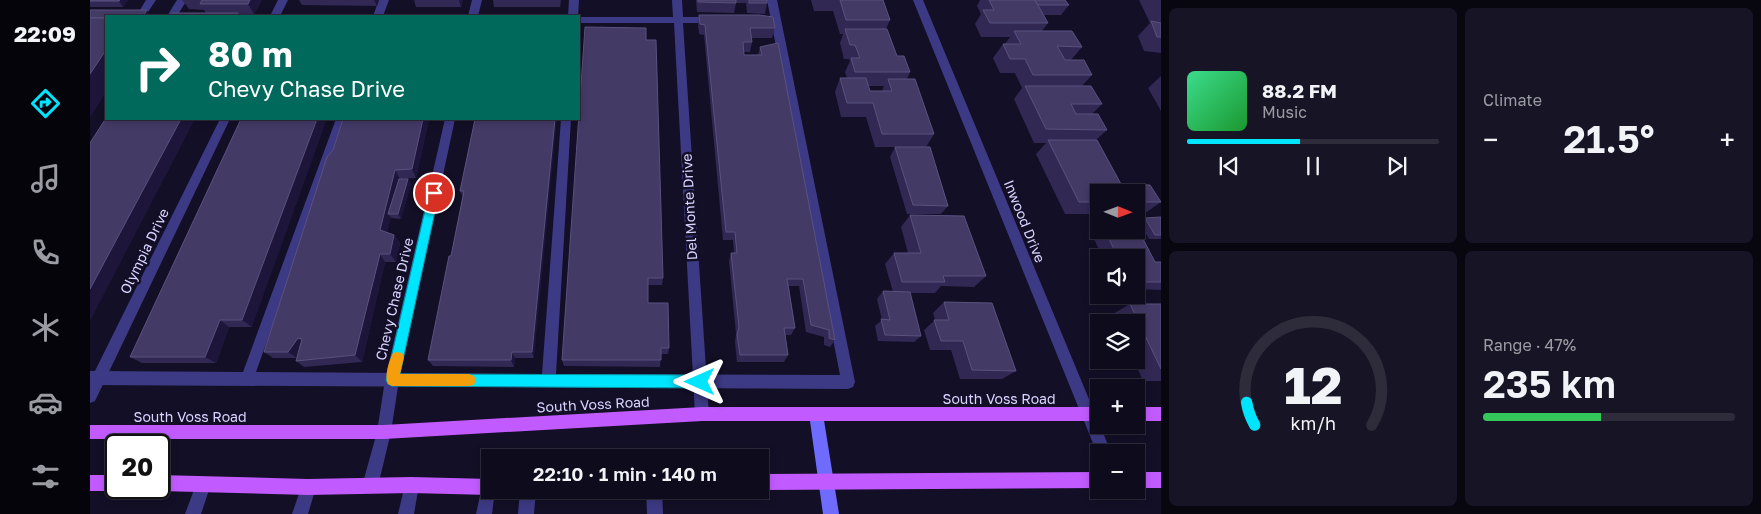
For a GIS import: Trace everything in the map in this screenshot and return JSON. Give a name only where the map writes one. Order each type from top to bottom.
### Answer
[{"type":"main road","name":"South Voss Road","points":[[90,432],[384,432],[702,414],[1090,414]]},
{"type":"main road","points":[[1145,414],[1161,414]]},
{"type":"main road","points":[[769,482],[1090,480]]},
{"type":"main road","points":[[1145,480],[1161,480]]},
{"type":"main road","points":[[90,483],[105,483]]},
{"type":"main road","points":[[170,483],[308,487],[411,485],[481,487]]},
{"type":"street","points":[[116,13],[143,13],[152,0]]},
{"type":"street","points":[[173,15],[182,0]]},
{"type":"street","points":[[276,15],[283,0]]},
{"type":"street","points":[[378,15],[384,0]]},
{"type":"street","points":[[473,15],[477,0]]},
{"type":"street","points":[[574,0],[574,15]]},
{"type":"street","name":"Del Monte Drive","points":[[677,0],[702,414]]},
{"type":"street","points":[[94,378],[848,382],[771,20],[772,0]]},
{"type":"street","name":"Inwood Drive","points":[[918,0],[1090,407]]},
{"type":"street","points":[[580,20],[727,20]]},
{"type":"street","name":"Olympia Drive","points":[[90,396],[94,378],[224,120]]},
{"type":"street","points":[[247,379],[341,120]]},
{"type":"street","name":"Chevy Chase Drive","points":[[370,486],[384,432],[392,380],[450,120]]},
{"type":"street","points":[[548,381],[566,120]]},
{"type":"street","points":[[816,414],[831,514]]},
{"type":"street","points":[[193,514],[203,484]]},
{"type":"street","points":[[406,514],[411,485]]},
{"type":"street","points":[[300,514],[308,487]]},
{"type":"street","points":[[484,514],[487,499]]},
{"type":"street","points":[[526,514],[527,499]]},
{"type":"street","points":[[654,499],[655,514]]},
{"type":"building","points":[[90,0],[120,0],[90,1]]},
{"type":"building","points":[[202,0],[250,0],[248,4],[200,4]]},
{"type":"building","points":[[698,0],[736,0],[736,3],[698,2]]},
{"type":"building","points":[[749,0],[767,0],[767,3],[749,3]]},
{"type":"building","points":[[840,0],[883,0],[890,20],[846,20]]},
{"type":"building","points":[[989,0],[1035,0],[1048,23],[990,23],[983,10],[994,10]]},
{"type":"building","points":[[1035,0],[1065,0],[1069,5],[1038,5]]},
{"type":"building","points":[[90,10],[147,10],[144,15],[105,15],[105,18],[90,18]]},
{"type":"building","points":[[172,13],[238,13],[237,15],[171,15]]},
{"type":"building","points":[[699,15],[759,15],[773,17],[775,28],[750,28],[752,42],[743,42],[744,55],[762,55],[760,47],[778,43],[835,340],[829,338],[829,330],[811,325],[803,279],[787,279],[795,328],[784,328],[788,355],[740,355],[731,253],[737,253],[735,232],[726,232],[705,25],[700,24]]},
{"type":"building","points":[[90,18],[105,18],[105,52],[90,74]]},
{"type":"building","points":[[1151,21],[1161,23],[1161,37],[1157,37]]},
{"type":"building","points":[[585,27],[646,28],[646,40],[656,40],[663,278],[648,278],[648,303],[668,303],[669,348],[661,348],[661,360],[562,360]]},
{"type":"building","points":[[845,29],[887,29],[897,56],[904,56],[910,72],[855,72],[851,58],[860,58],[855,45],[850,45]]},
{"type":"building","points":[[1014,31],[1072,31],[1082,47],[1057,46],[1065,60],[1084,60],[1092,75],[1033,75],[1025,59],[1010,59],[1003,44],[1021,44]]},
{"type":"building","points":[[840,78],[866,78],[870,91],[892,91],[888,79],[915,79],[934,134],[882,134],[873,103],[847,103]]},
{"type":"building","points":[[1025,86],[1091,86],[1102,104],[1071,104],[1076,114],[1098,114],[1107,130],[1046,129]]},
{"type":"building","points":[[105,120],[180,120],[90,289],[90,143]]},
{"type":"building","points":[[241,120],[317,120],[242,320],[220,320],[205,357],[130,357]]},
{"type":"building","points":[[343,120],[423,120],[412,169],[395,170],[380,230],[394,235],[390,254],[380,254],[355,355],[296,361],[302,339],[298,338],[288,352],[264,352],[327,157],[333,150]]},
{"type":"building","points":[[475,120],[555,120],[532,352],[512,352],[511,360],[428,360],[464,191],[460,191]]},
{"type":"building","points":[[1048,140],[1097,140],[1121,184],[1090,184],[1090,202],[1079,202]]},
{"type":"building","points":[[895,147],[930,147],[948,206],[913,205]]},
{"type":"building","points":[[399,179],[408,179],[398,214],[388,214]]},
{"type":"building","points":[[1145,185],[1150,185],[1161,202],[1145,202]]},
{"type":"building","points":[[910,215],[964,216],[986,276],[943,276],[945,282],[902,282],[894,253],[921,253]]},
{"type":"building","points":[[1161,217],[1161,235],[1155,235],[1145,218]]},
{"type":"building","points":[[1109,239],[1143,239],[1155,262],[1161,262],[1161,282],[1145,282],[1145,249],[1114,249]]},
{"type":"building","points":[[883,291],[910,292],[921,336],[885,335],[881,319],[890,320]]},
{"type":"building","points":[[944,302],[992,303],[1016,371],[972,370],[963,341],[941,341],[934,320],[949,320]]},
{"type":"building","points":[[1130,304],[1161,304],[1161,369],[1145,335],[1145,314],[1135,314]]},
{"type":"slow traffic","points":[[397,357],[392,380],[469,380]]},
{"type":"route","points":[[434,193],[392,380],[700,382]]}]
